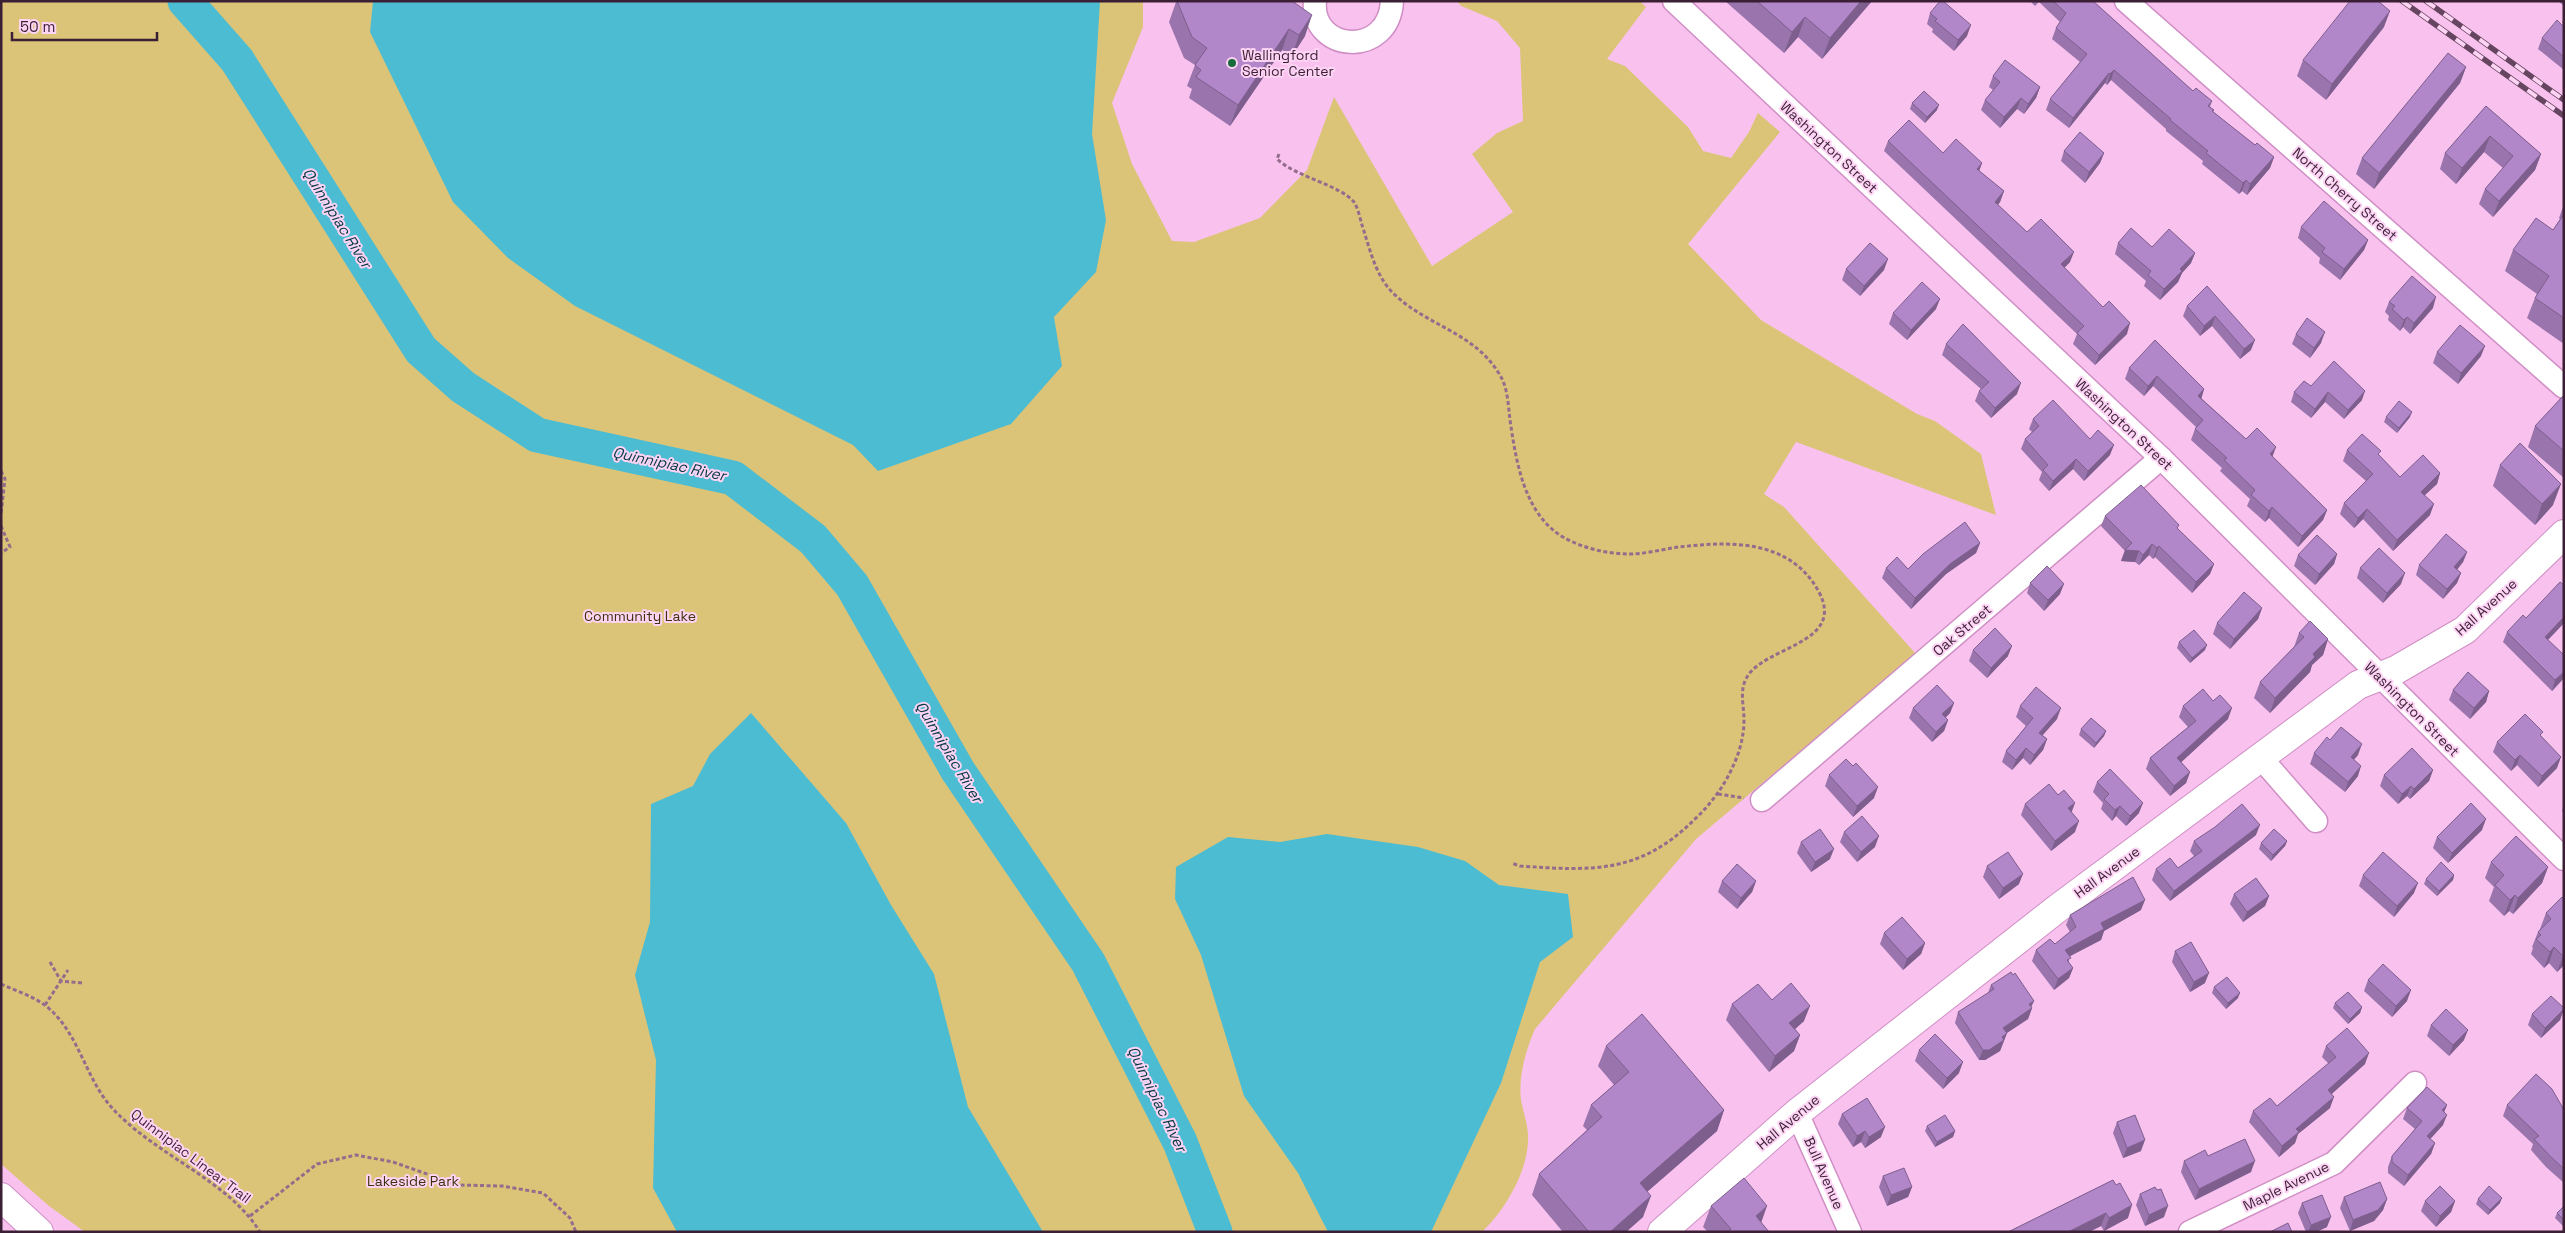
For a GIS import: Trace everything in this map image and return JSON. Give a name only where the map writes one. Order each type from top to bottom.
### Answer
[{"type":"main road","name":"Hall Avenue","points":[[1662,1232],[1797,1113],[2058,908],[2358,685],[2429,653],[2464,630],[2564,534]]},
{"type":"main road","points":[[1,1197],[40,1232]]},
{"type":"street","points":[[1315,1],[1318,19],[1324,30],[1335,39],[1347,43],[1370,39],[1380,32],[1388,23],[1392,1]]},
{"type":"street","name":"Washington Street","points":[[1674,1],[2161,458],[2564,859]]},
{"type":"street","name":"North Cherry Street","points":[[2126,1],[2564,387]]},
{"type":"street","name":"Oak Street","points":[[1762,800],[2161,458]]},
{"type":"street","points":[[2261,758],[2316,821]]},
{"type":"street","name":"Maple Avenue","points":[[2190,1232],[2334,1163],[2415,1083]]},
{"type":"street","name":"Bull Avenue","points":[[1797,1113],[1850,1232]]},
{"type":"path","points":[[1279,154],[1277,159],[1289,169],[1347,196],[1355,203],[1370,253],[1392,292],[1408,305],[1474,345],[1490,359],[1501,375],[1506,388],[1514,449],[1521,479],[1532,504],[1551,527],[1562,536],[1607,553],[1632,554],[1679,547],[1730,544],[1772,550],[1796,563],[1819,592],[1823,607],[1819,628],[1800,643],[1757,665],[1747,676],[1742,695],[1743,736],[1738,756],[1718,794],[1679,836],[1657,851],[1613,866],[1586,870],[1520,866],[1511,863]]},
{"type":"path","points":[[1,470],[5,479],[1,514]]},
{"type":"path","points":[[1,526],[10,547],[1,553]]},
{"type":"path","points":[[50,962],[61,981]]},
{"type":"path","points":[[45,1005],[68,970]]},
{"type":"path","points":[[61,981],[82,984]]},
{"type":"path","name":"Quinnipiac Linear Trail","points":[[1,984],[45,1005],[60,1020],[73,1039],[100,1091],[113,1109],[151,1143],[232,1199],[250,1216],[260,1232]]},
{"type":"path","name":"Quinnipiac Linear Trail","points":[[250,1216],[316,1164],[356,1155],[393,1162],[458,1185],[502,1186],[543,1193],[570,1218],[576,1232]]},
{"type":"green space","name":"Community Lake","points":[[1,1],[1143,1],[1143,27],[1112,103],[1132,164],[1172,241],[1194,242],[1260,218],[1307,170],[1334,97],[1432,266],[1513,212],[1472,154],[1497,133],[1523,121],[1520,48],[1497,21],[1461,6],[1457,1],[1640,1],[1646,7],[1607,59],[1625,66],[1688,127],[1703,151],[1731,158],[1749,132],[1758,113],[1780,132],[1688,244],[1761,320],[1917,414],[1935,421],[1981,454],[1996,515],[1796,442],[1764,494],[1784,507],[1916,654],[1696,839],[1535,1029],[1526,1054],[1520,1091],[1528,1134],[1525,1160],[1521,1174],[1508,1200],[1482,1232],[85,1232],[49,1206],[1,1164]]},
{"type":"water","points":[[373,1],[1100,1],[1092,134],[1106,220],[1096,272],[1054,317],[1062,366],[1011,424],[878,471],[853,445],[575,306],[508,258],[453,202],[370,32]]},
{"type":"water","points":[[751,713],[846,823],[891,905],[934,974],[968,1107],[1043,1232],[677,1232],[653,1188],[656,1060],[635,975],[650,922],[651,804],[693,786],[710,754]]},
{"type":"water","points":[[1327,834],[1418,847],[1465,861],[1499,885],[1568,894],[1573,937],[1540,962],[1501,1083],[1431,1232],[1328,1232],[1298,1173],[1244,1096],[1201,955],[1175,899],[1176,867],[1228,837],[1280,842]]},
{"type":"building","name":"Wallingford Senior Center","points":[[1177,1],[1292,1],[1312,15],[1299,35],[1289,29],[1238,105],[1196,77],[1201,70],[1195,65],[1207,48],[1192,37]]},
{"type":"building","points":[[1757,1],[1861,1],[1830,38],[1805,17],[1792,32]]},
{"type":"building","points":[[1940,1],[1943,1],[1971,25],[1958,40],[1935,21],[1937,19],[1930,13]]},
{"type":"building","points":[[2053,1],[2093,1],[2193,91],[2196,88],[2212,101],[2208,106],[2214,110],[2212,111],[2255,145],[2257,143],[2274,157],[2250,184],[2246,180],[2243,183],[2206,153],[2208,151],[2114,70],[2109,73],[2073,118],[2050,99],[2087,54],[2056,28],[2066,13]]},
{"type":"building","points":[[2350,1],[2378,1],[2390,11],[2332,84],[2303,60]]},
{"type":"building","points":[[2557,20],[2564,27],[2564,57],[2542,38]]},
{"type":"building","points":[[2448,53],[2466,67],[2379,173],[2362,158]]},
{"type":"building","points":[[2005,60],[2040,87],[2028,104],[2021,98],[2004,117],[1985,100],[2000,82],[1993,76]]},
{"type":"building","points":[[1924,91],[1939,105],[1927,117],[1912,103]]},
{"type":"building","points":[[2486,106],[2541,154],[2499,201],[2485,189],[2513,156],[2490,136],[2462,168],[2445,153]]},
{"type":"building","points":[[1909,120],[1943,153],[1956,139],[1982,163],[1977,169],[2004,191],[1995,202],[2027,232],[2041,219],[2074,252],[2061,264],[2103,307],[2109,301],[2130,323],[2099,355],[2077,333],[2084,326],[1888,141]]},
{"type":"building","points":[[2080,132],[2104,153],[2089,172],[2064,151]]},
{"type":"building","points":[[2324,201],[2368,240],[2344,269],[2322,252],[2325,248],[2301,227]]},
{"type":"building","points":[[2564,214],[2564,318],[2535,298],[2549,276],[2513,250],[2536,218],[2553,230]]},
{"type":"building","points":[[2131,228],[2152,247],[2169,229],[2195,253],[2180,269],[2182,271],[2164,289],[2148,275],[2151,271],[2118,243]]},
{"type":"building","points":[[1870,243],[1888,259],[1864,286],[1846,269]]},
{"type":"building","points":[[2412,276],[2436,297],[2414,323],[2407,317],[2404,320],[2392,309],[2395,306],[2389,302]]},
{"type":"building","points":[[1922,282],[1940,299],[1911,330],[1893,313]]},
{"type":"building","points":[[2207,286],[2255,340],[2244,349],[2215,316],[2204,326],[2187,306]]},
{"type":"building","points":[[2307,318],[2325,332],[2314,348],[2296,334]]},
{"type":"building","points":[[1963,324],[2021,383],[1995,408],[1979,391],[1989,382],[1946,344]]},
{"type":"building","points":[[2460,325],[2485,346],[2461,373],[2437,352]]},
{"type":"building","points":[[2155,340],[2204,389],[2198,396],[2246,439],[2257,428],[2276,447],[2270,454],[2327,510],[2302,536],[2272,507],[2269,511],[2251,495],[2255,490],[2224,460],[2227,458],[2195,429],[2203,420],[2157,376],[2148,386],[2129,368]]},
{"type":"building","points":[[2334,361],[2365,391],[2348,410],[2328,392],[2315,409],[2294,392],[2304,381],[2311,386]]},
{"type":"building","points":[[2564,395],[2564,451],[2535,426]]},
{"type":"building","points":[[2053,400],[2090,439],[2098,430],[2114,445],[2088,471],[2076,459],[2053,481],[2043,470],[2048,465],[2025,439],[2039,426],[2033,419]]},
{"type":"building","points":[[2399,401],[2412,412],[2399,428],[2386,417]]},
{"type":"building","points":[[2362,434],[2381,451],[2378,454],[2400,477],[2423,455],[2440,473],[2421,492],[2434,504],[2397,540],[2367,509],[2358,518],[2344,503],[2373,474],[2347,450]]},
{"type":"building","points":[[2520,443],[2561,484],[2542,504],[2500,465]]},
{"type":"building","points":[[2141,485],[2179,525],[2177,528],[2214,564],[2196,582],[2159,546],[2157,548],[2152,544],[2143,555],[2139,551],[2125,550],[2132,543],[2105,516]]},
{"type":"building","points":[[1965,522],[1980,543],[1950,564],[1915,598],[1886,568],[1897,557],[1908,569],[1923,554]]},
{"type":"building","points":[[2446,534],[2467,552],[2454,567],[2461,573],[2447,589],[2419,565]]},
{"type":"building","points":[[2317,535],[2337,554],[2319,574],[2298,555]]},
{"type":"building","points":[[2379,548],[2405,573],[2387,593],[2360,568]]},
{"type":"building","points":[[2047,566],[2064,584],[2048,600],[2030,583]]},
{"type":"building","points":[[2560,582],[2564,585],[2564,617],[2545,637],[2564,655],[2564,672],[2555,680],[2507,632],[2523,615],[2526,618]]},
{"type":"building","points":[[2244,592],[2262,608],[2234,639],[2217,623]]},
{"type":"building","points":[[2310,621],[2328,639],[2313,654],[2315,657],[2275,698],[2260,682],[2304,637],[2299,633]]},
{"type":"building","points":[[1995,628],[2012,646],[1991,668],[1973,650]]},
{"type":"building","points":[[2194,630],[2207,645],[2192,658],[2179,642]]},
{"type":"building","points":[[2468,672],[2489,691],[2474,708],[2453,690]]},
{"type":"building","points":[[1937,685],[1954,703],[1942,714],[1948,720],[1936,732],[1913,708]]},
{"type":"building","points":[[2036,687],[2061,708],[2039,733],[2047,739],[2034,755],[2026,748],[2016,760],[2006,751],[2033,718],[2020,706]]},
{"type":"building","points":[[2203,689],[2213,701],[2220,695],[2232,708],[2177,758],[2190,772],[2174,786],[2150,758],[2196,721],[2183,706]]},
{"type":"building","points":[[2525,714],[2543,732],[2540,735],[2561,757],[2542,776],[2520,755],[2515,760],[2497,742]]},
{"type":"building","points":[[2091,718],[2106,731],[2096,743],[2081,729]]},
{"type":"building","points":[[2341,727],[2362,744],[2351,757],[2361,766],[2348,782],[2314,753],[2327,737],[2330,740]]},
{"type":"building","points":[[2412,748],[2433,770],[2414,789],[2411,786],[2402,794],[2384,775]]},
{"type":"building","points":[[1846,759],[1853,766],[1856,763],[1878,787],[1857,806],[1829,775]]},
{"type":"building","points":[[2110,769],[2143,803],[2130,816],[2120,806],[2115,810],[2104,799],[2109,794],[2097,782]]},
{"type":"building","points":[[2049,784],[2058,795],[2064,790],[2075,803],[2068,808],[2079,821],[2055,841],[2025,804]]},
{"type":"building","points":[[2471,803],[2486,819],[2452,853],[2437,837]]},
{"type":"building","points":[[2242,804],[2260,825],[2174,891],[2156,869],[2170,858],[2178,868],[2202,851],[2194,841],[2215,827]]},
{"type":"building","points":[[1862,816],[1879,836],[1861,852],[1844,832]]},
{"type":"building","points":[[1820,829],[1834,849],[1815,862],[1801,842]]},
{"type":"building","points":[[2274,829],[2287,841],[2273,855],[2261,843]]},
{"type":"building","points":[[2516,836],[2548,867],[2518,898],[2515,895],[2510,900],[2495,885],[2504,875],[2491,862]]},
{"type":"building","points":[[2008,852],[2023,874],[2003,888],[1987,866]]},
{"type":"building","points":[[2383,852],[2418,883],[2397,906],[2363,875]]},
{"type":"building","points":[[2441,862],[2454,875],[2439,891],[2426,879]]},
{"type":"building","points":[[1737,864],[1756,881],[1741,898],[1722,881]]},
{"type":"building","points":[[2133,877],[2145,900],[2101,923],[2104,929],[2065,950],[2071,958],[2067,960],[2073,968],[2058,979],[2036,950],[2050,939],[2055,944],[2076,927],[2070,915]]},
{"type":"building","points":[[2256,878],[2269,896],[2247,912],[2234,894]]},
{"type":"building","points":[[2562,897],[2564,899],[2563,956],[2554,947],[2550,952],[2536,939],[2541,935],[2538,932],[2551,919],[2546,913]]},
{"type":"building","points":[[1902,917],[1925,943],[1907,959],[1884,933]]},
{"type":"building","points":[[2191,942],[2209,973],[2194,982],[2175,951]]},
{"type":"building","points":[[2383,964],[2411,990],[2396,1006],[2368,980]]},
{"type":"building","points":[[2011,972],[2013,975],[2015,973],[2034,1001],[2029,1004],[2032,1008],[2003,1028],[2007,1033],[2002,1037],[2004,1040],[1989,1050],[1983,1050],[1958,1012],[1994,989],[1991,985]]},
{"type":"building","points":[[2227,977],[2240,993],[2228,1003],[2214,987]]},
{"type":"building","points":[[1791,983],[1810,1006],[1789,1023],[1800,1035],[1775,1056],[1732,1004],[1758,984],[1772,1000]]},
{"type":"building","points":[[2348,992],[2362,1007],[2350,1019],[2335,1003]]},
{"type":"building","points":[[2551,996],[2564,1009],[2545,1028],[2532,1014]]},
{"type":"building","points":[[2446,1009],[2468,1030],[2453,1045],[2431,1025]]},
{"type":"building","points":[[1642,1014],[1724,1110],[1640,1183],[1651,1196],[1610,1232],[1589,1232],[1539,1174],[1602,1117],[1591,1105],[1629,1072],[1606,1046]]},
{"type":"building","points":[[2347,1028],[2369,1053],[2328,1090],[2334,1097],[2296,1129],[2299,1132],[2282,1146],[2253,1111],[2270,1098],[2277,1106],[2336,1057],[2326,1046]]},
{"type":"building","points":[[1935,1034],[1963,1062],[1947,1078],[1919,1050]]},
{"type":"building","points":[[2536,1074],[2552,1089],[2564,1110],[2564,1169],[2534,1139],[2539,1136],[2507,1105]]},
{"type":"building","points":[[2427,1087],[2447,1105],[2442,1110],[2447,1115],[2427,1136],[2435,1143],[2408,1175],[2392,1162],[2392,1156],[2422,1121],[2407,1108]]},
{"type":"building","points":[[1867,1098],[1885,1127],[1869,1137],[1865,1131],[1857,1136],[1842,1114]]},
{"type":"building","points":[[1945,1115],[1955,1131],[1937,1142],[1927,1126]]},
{"type":"building","points":[[2135,1115],[2145,1140],[2127,1148],[2117,1122]]},
{"type":"building","points":[[2245,1139],[2255,1161],[2199,1189],[2184,1161],[2205,1150],[2208,1156]]},
{"type":"building","points":[[1904,1168],[1912,1187],[1891,1195],[1883,1176]]},
{"type":"building","points":[[1744,1178],[1767,1206],[1756,1216],[1769,1232],[1728,1232],[1731,1229],[1711,1206]]},
{"type":"building","points":[[2113,1180],[2116,1185],[2120,1183],[2132,1205],[2109,1218],[2106,1213],[2068,1232],[2008,1232]]},
{"type":"building","points":[[2380,1182],[2387,1199],[2378,1210],[2353,1220],[2344,1197]]},
{"type":"building","points":[[2440,1186],[2455,1201],[2440,1216],[2425,1201]]},
{"type":"building","points":[[2489,1186],[2502,1198],[2490,1210],[2478,1199]]},
{"type":"building","points":[[2155,1187],[2157,1190],[2161,1189],[2168,1206],[2149,1215],[2140,1194]]},
{"type":"building","points":[[2322,1195],[2331,1217],[2311,1225],[2302,1203]]},
{"type":"building","points":[[2564,1206],[2564,1220],[2557,1213]]},
{"type":"building","points":[[2288,1223],[2292,1232],[2270,1232]]},
{"type":"waterway","name":"Quinnipiac River","points":[[185,1],[237,60],[421,350],[463,387],[537,435],[733,478],[813,539],[852,585],[958,771],[1088,962],[1180,1142],[1215,1232]]},
{"type":"railway","points":[[2402,1],[2564,116]]},
{"type":"railway","points":[[2426,1],[2564,100]]},
{"type":"place","name":"Wallingford Senior Center","points":[[1232,63]]},
{"type":"park label","name":"Lakeside Park","points":[[413,1181]]}]
